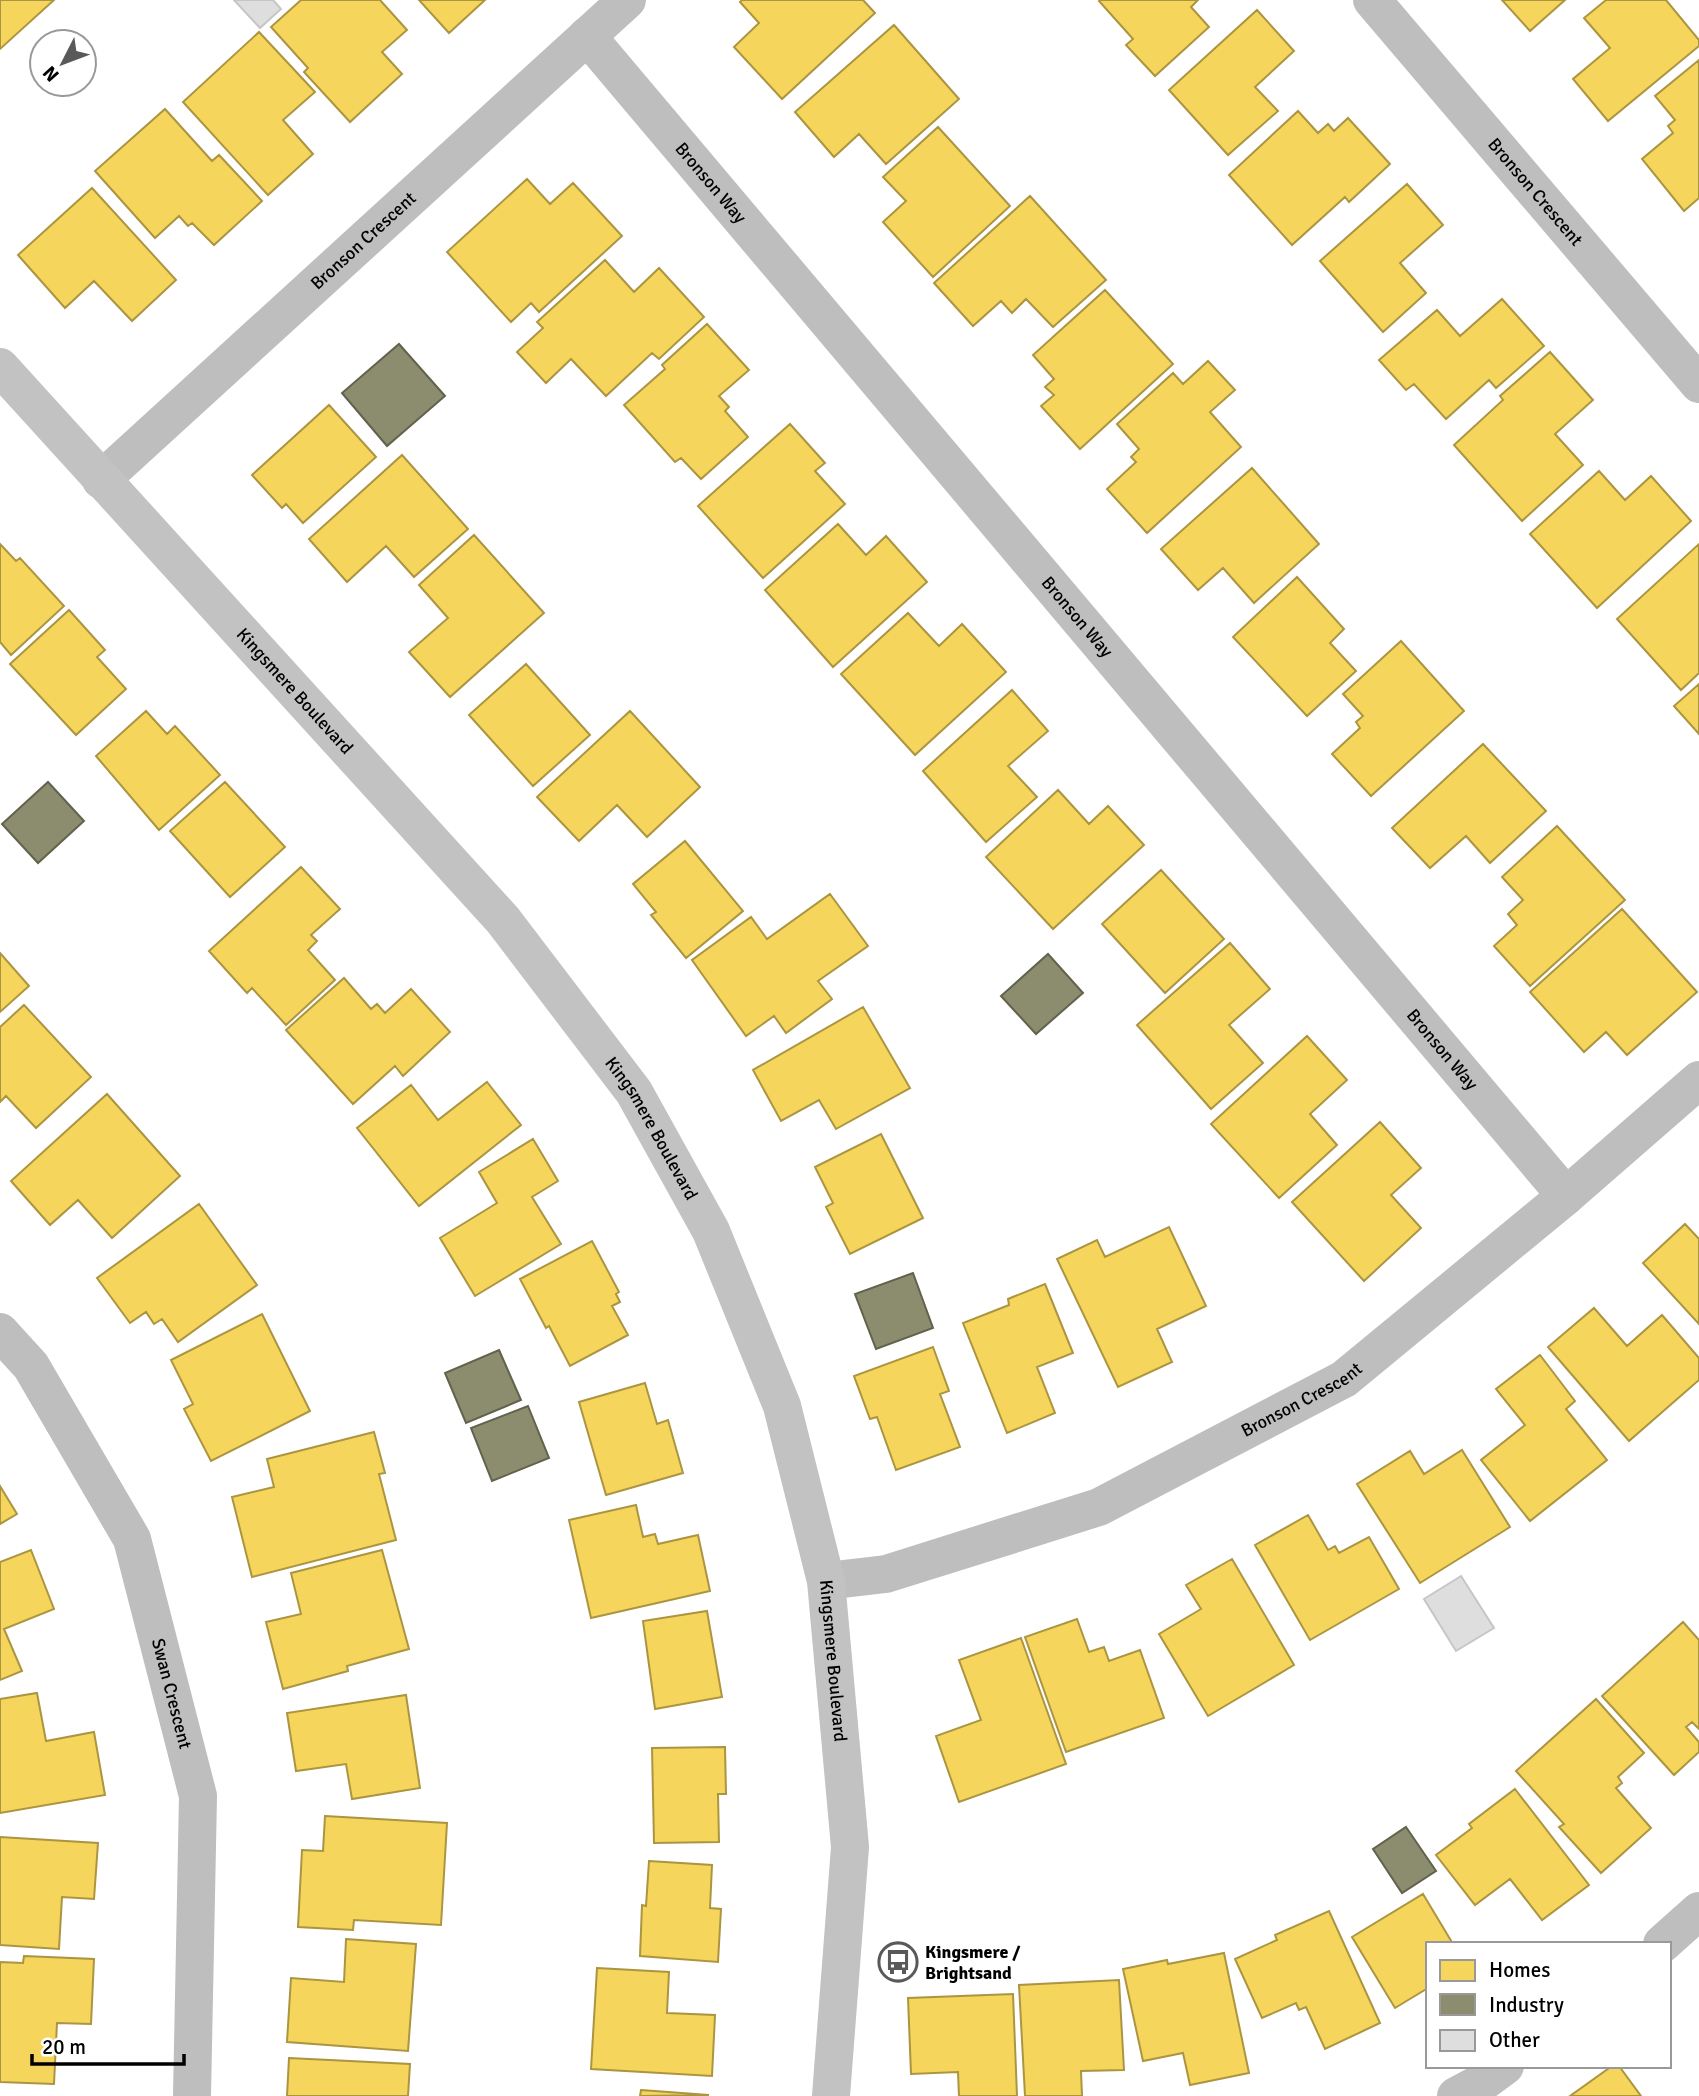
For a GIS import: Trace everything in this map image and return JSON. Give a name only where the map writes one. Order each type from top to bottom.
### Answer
[{"type":"street","name":"Bronson Crescent","points":[[101,480],[627,0]]},
{"type":"street","name":"Bronson Crescent","points":[[1373,0],[1699,384]]},
{"type":"street","name":"Bronson Way","points":[[587,36],[1566,1196]]},
{"type":"street","name":"Kingsmere Boulevard","points":[[0,367],[503,920],[634,1093],[711,1231],[782,1406],[826,1581],[850,1847],[831,2096]]},
{"type":"street","name":"Bronson Crescent","points":[[826,1581],[886,1574],[1099,1507],[1344,1380],[1566,1196],[1699,1080]]},
{"type":"street","name":"Swan Crescent","points":[[0,1332],[31,1366],[132,1539],[198,1796],[192,2096]]},
{"type":"street","points":[[1664,1942],[1699,1911]]},
{"type":"street","points":[[1456,2096],[1502,2068]]},
{"type":"building: Homes","points":[[0,0],[54,0],[0,49]]},
{"type":"building: Homes","points":[[301,0],[380,0],[407,30],[382,52],[402,74],[350,122],[304,72],[308,68],[271,27]]},
{"type":"building: Homes","points":[[419,0],[485,0],[449,33]]},
{"type":"building: Homes","points":[[863,0],[875,13],[782,99],[734,47],[759,23],[740,2]]},
{"type":"building: Homes","points":[[1100,0],[1198,0],[1191,7],[1209,27],[1155,76],[1126,45],[1133,39]]},
{"type":"building: Homes","points":[[1502,0],[1565,0],[1530,31]]},
{"type":"building: Homes","points":[[1606,0],[1666,0],[1699,40],[1699,46],[1608,121],[1573,79],[1610,48],[1584,18]]},
{"type":"building: Homes","points":[[1257,10],[1294,51],[1255,87],[1278,111],[1228,155],[1169,90]]},
{"type":"building: Homes","points":[[894,25],[959,99],[886,164],[859,134],[834,157],[795,112]]},
{"type":"building: Homes","points":[[259,32],[315,92],[283,120],[313,154],[268,195],[183,102]]},
{"type":"building: Homes","points":[[1699,60],[1699,198],[1684,211],[1642,159],[1673,133],[1668,126],[1675,120],[1655,96]]},
{"type":"building: Homes","points":[[165,109],[212,161],[219,155],[262,201],[214,245],[192,223],[188,226],[179,216],[155,238],[95,171]]},
{"type":"building: Homes","points":[[1298,111],[1318,133],[1328,124],[1334,131],[1348,118],[1390,164],[1349,202],[1345,197],[1292,245],[1229,175]]},
{"type":"building: Homes","points":[[938,127],[1010,206],[933,277],[883,222],[906,201],[883,177]]},
{"type":"building: Homes","points":[[527,179],[550,204],[573,183],[622,236],[539,312],[531,303],[511,322],[447,252]]},
{"type":"building: Homes","points":[[1407,184],[1443,225],[1400,263],[1426,293],[1383,332],[1320,261]]},
{"type":"building: Homes","points":[[92,188],[176,280],[132,321],[94,281],[65,308],[18,255]]},
{"type":"building: Homes","points":[[1030,196],[1106,280],[1053,327],[1026,299],[1012,313],[1001,301],[973,326],[934,283]]},
{"type":"building: Homes","points":[[605,260],[634,292],[659,268],[704,317],[659,359],[652,353],[606,396],[571,359],[546,383],[517,352],[543,328],[537,322]]},
{"type":"building: Homes","points":[[1105,290],[1173,364],[1080,449],[1041,406],[1054,395],[1045,387],[1054,379],[1033,355]]},
{"type":"building: Homes","points":[[1502,299],[1544,346],[1496,388],[1489,380],[1446,419],[1414,384],[1406,390],[1379,360],[1437,310],[1460,336]]},
{"type":"building: Homes","points":[[707,324],[749,370],[719,396],[729,407],[725,411],[748,437],[701,479],[681,458],[675,462],[624,405],[665,369],[662,365]]},
{"type":"building: Homes","points":[[1550,352],[1593,400],[1555,434],[1583,465],[1522,521],[1454,445],[1503,400],[1500,396]]},
{"type":"building: Homes","points":[[1208,361],[1235,390],[1210,412],[1241,447],[1147,533],[1107,489],[1136,462],[1131,457],[1139,449],[1117,424],[1173,373],[1183,384]]},
{"type":"building: Homes","points":[[329,405],[376,457],[303,523],[286,504],[282,508],[252,475]]},
{"type":"building: Homes","points":[[790,424],[825,463],[815,471],[845,504],[763,578],[698,506]]},
{"type":"building: Homes","points":[[402,455],[468,529],[414,577],[386,546],[347,582],[309,539]]},
{"type":"building: Homes","points":[[1252,468],[1319,544],[1254,603],[1223,568],[1198,590],[1161,549]]},
{"type":"building: Homes","points":[[1599,471],[1625,500],[1651,476],[1691,521],[1597,608],[1530,534]]},
{"type":"building: Homes","points":[[838,524],[866,555],[886,536],[927,582],[833,667],[765,590]]},
{"type":"building: Homes","points":[[474,535],[544,613],[450,697],[409,652],[448,618],[419,585]]},
{"type":"building: Homes","points":[[0,544],[16,561],[20,558],[64,606],[11,655],[0,642]]},
{"type":"building: Homes","points":[[1699,544],[1699,673],[1681,690],[1617,619]]},
{"type":"building: Homes","points":[[1297,577],[1344,629],[1330,643],[1356,671],[1307,716],[1233,637]]},
{"type":"building: Homes","points":[[69,610],[105,650],[97,657],[126,689],[76,735],[10,664]]},
{"type":"building: Homes","points":[[908,613],[939,646],[962,624],[1006,672],[915,755],[841,674]]},
{"type":"building: Homes","points":[[1401,641],[1464,711],[1371,796],[1332,754],[1360,728],[1356,722],[1363,716],[1343,694]]},
{"type":"building: Homes","points":[[526,664],[590,735],[533,786],[469,715]]},
{"type":"building: Homes","points":[[1699,684],[1699,734],[1674,706]]},
{"type":"building: Homes","points":[[1012,690],[1048,731],[1008,766],[1037,797],[986,842],[923,771]]},
{"type":"building: Homes","points":[[146,711],[167,734],[175,726],[220,775],[159,830],[96,756]]},
{"type":"building: Homes","points":[[630,711],[700,787],[647,837],[617,805],[579,841],[537,797]]},
{"type":"building: Homes","points":[[1483,744],[1546,811],[1490,863],[1466,836],[1430,868],[1392,828]]},
{"type":"building: Homes","points":[[225,782],[285,847],[230,897],[170,831]]},
{"type":"building: Homes","points":[[1058,790],[1089,824],[1108,806],[1144,845],[1053,929],[986,857]]},
{"type":"building: Homes","points":[[1557,826],[1625,900],[1530,986],[1494,946],[1517,925],[1508,914],[1523,900],[1502,877]]},
{"type":"building: Homes","points":[[685,841],[743,911],[686,958],[651,915],[656,912],[633,884]]},
{"type":"building: Homes","points":[[301,867],[340,909],[311,935],[317,941],[308,950],[335,980],[286,1025],[252,988],[247,993],[209,951]]},
{"type":"building: Homes","points":[[1161,870],[1224,939],[1165,993],[1102,924]]},
{"type":"building: Homes","points":[[830,894],[868,946],[818,981],[832,999],[786,1033],[774,1016],[746,1036],[692,960],[751,917],[767,939]]},
{"type":"building: Homes","points":[[1622,909],[1697,992],[1627,1055],[1606,1032],[1584,1052],[1530,992]]},
{"type":"building: Homes","points":[[1230,943],[1270,989],[1229,1025],[1263,1063],[1211,1109],[1137,1025]]},
{"type":"building: Homes","points":[[0,953],[29,986],[0,1012]]},
{"type":"building: Homes","points":[[344,978],[371,1009],[377,1004],[385,1013],[411,989],[450,1032],[403,1076],[395,1066],[353,1104],[286,1030]]},
{"type":"building: Homes","points":[[24,1005],[91,1077],[36,1128],[6,1096],[0,1102],[0,1027]]},
{"type":"building: Homes","points":[[863,1007],[910,1088],[836,1129],[819,1100],[781,1121],[753,1070]]},
{"type":"building: Homes","points":[[1307,1036],[1347,1080],[1310,1114],[1337,1145],[1279,1198],[1211,1124]]},
{"type":"building: Homes","points":[[487,1082],[521,1125],[419,1206],[357,1128],[411,1085],[438,1120]]},
{"type":"building: Homes","points":[[107,1094],[180,1176],[112,1238],[78,1200],[50,1225],[11,1181]]},
{"type":"building: Homes","points":[[1380,1122],[1421,1168],[1391,1195],[1421,1228],[1364,1281],[1292,1202]]},
{"type":"building: Homes","points":[[881,1134],[923,1218],[850,1254],[826,1207],[833,1203],[815,1167]]},
{"type":"building: Homes","points":[[533,1139],[558,1181],[532,1197],[561,1244],[475,1296],[440,1238],[497,1203],[479,1172]]},
{"type":"building: Homes","points":[[199,1204],[257,1285],[178,1342],[162,1319],[154,1324],[146,1312],[130,1323],[97,1278]]},
{"type":"building: Homes","points":[[1685,1224],[1699,1239],[1699,1324],[1643,1263]]},
{"type":"building: Homes","points":[[1169,1227],[1206,1306],[1157,1329],[1172,1362],[1118,1387],[1057,1259],[1097,1240],[1105,1257]]},
{"type":"building: Homes","points":[[592,1241],[619,1292],[616,1294],[620,1302],[612,1306],[628,1335],[570,1366],[520,1279]]},
{"type":"building: Homes","points":[[1045,1284],[1073,1353],[1037,1367],[1055,1413],[1007,1433],[963,1323],[1009,1305],[1008,1299]]},
{"type":"building: Homes","points":[[1594,1308],[1627,1346],[1662,1315],[1699,1358],[1699,1380],[1629,1441],[1548,1347]]},
{"type":"building: Homes","points":[[262,1314],[310,1411],[211,1461],[184,1409],[193,1404],[171,1360]]},
{"type":"building: Homes","points":[[933,1347],[949,1391],[940,1394],[960,1447],[896,1470],[877,1417],[870,1419],[854,1376]]},
{"type":"building: Homes","points":[[1540,1355],[1575,1401],[1566,1409],[1607,1460],[1530,1521],[1481,1460],[1525,1425],[1496,1389]]},
{"type":"building: Homes","points":[[645,1383],[657,1424],[668,1420],[683,1473],[606,1495],[579,1402]]},
{"type":"building: Homes","points":[[374,1432],[385,1473],[379,1474],[396,1540],[252,1577],[232,1497],[274,1487],[267,1459]]},
{"type":"building: Homes","points":[[1462,1450],[1510,1527],[1420,1583],[1357,1484],[1410,1451],[1424,1474]]},
{"type":"building: Homes","points":[[0,1486],[17,1514],[0,1524]]},
{"type":"building: Homes","points":[[636,1505],[643,1537],[655,1534],[658,1544],[698,1535],[710,1591],[591,1618],[569,1520]]},
{"type":"building: Homes","points":[[1308,1515],[1328,1550],[1335,1546],[1339,1553],[1369,1537],[1399,1589],[1310,1640],[1255,1545]]},
{"type":"building: Homes","points":[[31,1550],[54,1609],[4,1629],[22,1671],[0,1680],[0,1562]]},
{"type":"building: Homes","points":[[382,1550],[409,1649],[347,1666],[348,1671],[283,1689],[266,1622],[301,1614],[291,1573]]},
{"type":"building: Homes","points":[[1232,1559],[1294,1665],[1208,1716],[1159,1634],[1201,1609],[1186,1585]]},
{"type":"building: Homes","points":[[707,1611],[722,1697],[655,1709],[643,1621]]},
{"type":"building: Homes","points":[[1077,1619],[1089,1652],[1104,1647],[1109,1661],[1140,1650],[1164,1718],[1066,1752],[1025,1637]]},
{"type":"building: Homes","points":[[1683,1622],[1699,1640],[1699,1729],[1692,1722],[1686,1727],[1699,1742],[1699,1752],[1674,1775],[1602,1696]]},
{"type":"building: Homes","points":[[1021,1638],[1066,1764],[959,1802],[936,1736],[981,1720],[959,1660]]},
{"type":"building: Homes","points":[[37,1693],[46,1741],[94,1732],[105,1795],[0,1813],[0,1699]]},
{"type":"building: Homes","points":[[406,1695],[420,1788],[352,1799],[346,1764],[296,1771],[287,1713]]},
{"type":"building: Homes","points":[[1596,1699],[1644,1753],[1618,1777],[1622,1783],[1616,1788],[1651,1828],[1601,1873],[1559,1827],[1564,1824],[1516,1771]]},
{"type":"building: Homes","points":[[725,1747],[726,1794],[718,1794],[719,1842],[654,1843],[652,1748]]},
{"type":"building: Homes","points":[[1515,1789],[1589,1885],[1542,1920],[1510,1879],[1475,1905],[1436,1855],[1472,1828],[1469,1824]]},
{"type":"building: Homes","points":[[325,1816],[447,1823],[441,1925],[354,1920],[353,1930],[298,1927],[302,1850],[323,1851]]},
{"type":"building: Homes","points":[[0,1837],[98,1843],[94,1899],[62,1897],[59,1949],[0,1945]]},
{"type":"building: Homes","points":[[649,1861],[712,1865],[710,1908],[721,1909],[718,1962],[640,1956],[642,1905],[646,1906]]},
{"type":"building: Homes","points":[[1423,1894],[1452,1942],[1426,1942],[1426,1989],[1395,2008],[1352,1937]]},
{"type":"building: Homes","points":[[1329,1911],[1380,2023],[1325,2049],[1306,2007],[1299,2010],[1296,2003],[1262,2018],[1235,1959],[1277,1940],[1275,1935]]},
{"type":"building: Homes","points":[[346,1939],[416,1944],[408,2051],[287,2042],[291,1978],[344,1982]]},
{"type":"building: Homes","points":[[1224,1953],[1249,2073],[1190,2085],[1183,2053],[1143,2061],[1123,1969],[1167,1960],[1168,1964]]},
{"type":"building: Homes","points":[[24,1956],[94,1959],[91,2024],[57,2023],[54,2084],[0,2082],[0,1962],[23,1963]]},
{"type":"building: Homes","points":[[597,1968],[669,1972],[667,2013],[715,2015],[712,2076],[591,2069]]},
{"type":"building: Homes","points":[[1119,1980],[1124,2070],[1081,2071],[1082,2096],[1025,2096],[1019,1985]]},
{"type":"building: Homes","points":[[1013,1994],[1017,2096],[959,2096],[958,2072],[911,2074],[908,1998]]},
{"type":"building: Homes","points":[[289,2058],[410,2064],[408,2096],[287,2096]]},
{"type":"building: Homes","points":[[1609,2068],[1620,2068],[1641,2096],[1570,2096]]},
{"type":"building: Homes","points":[[641,2090],[709,2095],[640,2096]]},
{"type":"building: Industry","points":[[399,344],[445,396],[387,446],[342,393]]},
{"type":"building: Industry","points":[[48,782],[84,821],[38,863],[2,824]]},
{"type":"building: Industry","points":[[1048,954],[1083,993],[1036,1034],[1001,996]]},
{"type":"building: Industry","points":[[913,1273],[933,1328],[876,1349],[855,1294]]},
{"type":"building: Industry","points":[[499,1350],[521,1400],[466,1423],[445,1373]]},
{"type":"building: Industry","points":[[528,1406],[549,1458],[492,1481],[471,1428]]},
{"type":"building: Industry","points":[[1406,1827],[1436,1871],[1402,1893],[1373,1849]]},
{"type":"building: Other","points":[[234,0],[273,0],[281,9],[260,28]]},
{"type":"building: Other","points":[[1461,1576],[1494,1628],[1456,1651],[1424,1599]]},
{"type":"place","name":"Kingsmere / Brightsand","points":[[898,1962]]}]
